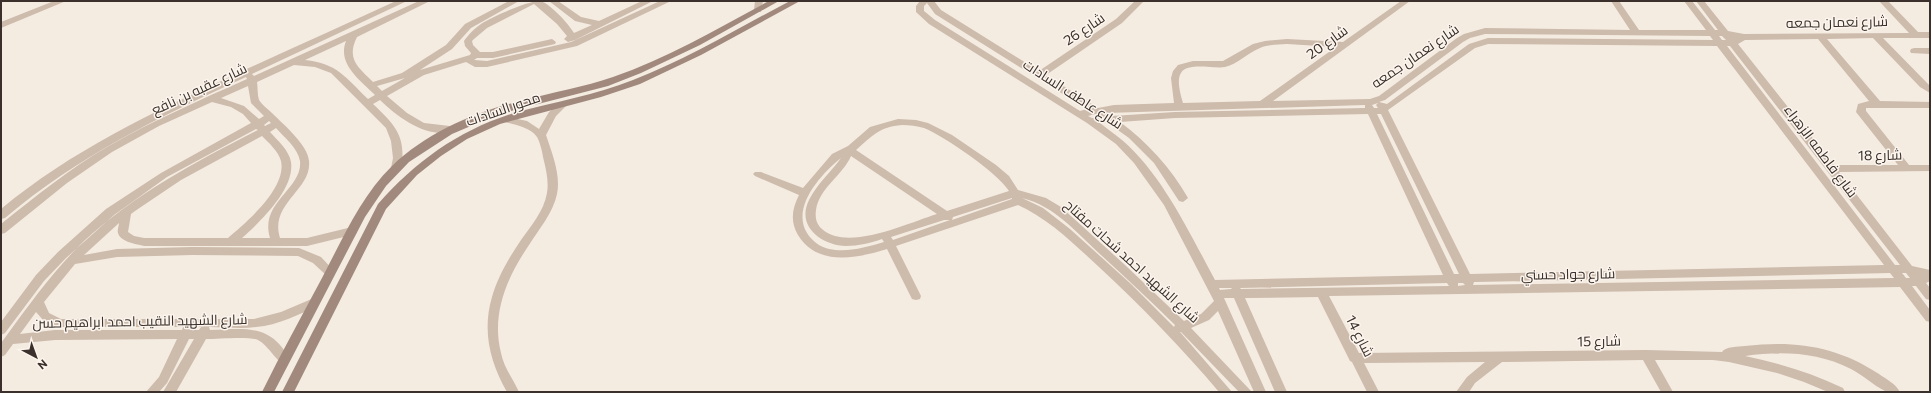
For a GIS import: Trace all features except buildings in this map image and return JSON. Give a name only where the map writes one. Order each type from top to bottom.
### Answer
[{"type":"street","points":[[1,18],[44,1]]},
{"type":"street","points":[[1,25],[62,1]]},
{"type":"street","name":"شارع عقبه بن نافع","points":[[1,215],[48,178],[123,132],[250,76],[403,1]]},
{"type":"street","name":"شارع عقبه بن نافع","points":[[250,76],[291,62],[426,1]]},
{"type":"street","points":[[372,85],[399,77],[426,64],[456,40],[462,31],[468,26],[515,1]]},
{"type":"street","points":[[468,41],[484,26],[535,1],[560,20],[568,28],[572,38]]},
{"type":"street","points":[[552,1],[578,19],[601,24]]},
{"type":"street","points":[[367,104],[427,71],[471,57],[492,55],[572,38],[601,24],[636,4],[649,1]]},
{"type":"street","points":[[471,57],[475,64],[487,64],[574,44],[667,1]]},
{"type":"street","name":"محور السادات","points":[[268,392],[363,210],[396,168],[421,149],[455,129],[509,107],[589,89],[618,79],[671,56],[759,5],[775,1]]},
{"type":"street","name":"محور السادات","points":[[288,392],[368,231],[387,201],[401,184],[424,163],[450,145],[478,130],[636,82],[796,1]]},
{"type":"street","name":"شارع عاطف السادات","points":[[924,1],[920,6],[920,12],[932,22],[1090,121],[1119,142],[1149,176],[1168,203],[1212,284],[1260,392]]},
{"type":"street","name":"شارع عاطف السادات","points":[[930,1],[938,12],[1096,110],[1132,136],[1157,161],[1183,198]]},
{"type":"street","name":"شارع 26","points":[[1040,75],[1119,21],[1140,1]]},
{"type":"street","name":"شارع 20","points":[[1263,104],[1406,1]]},
{"type":"street","points":[[1615,1],[1636,32]]},
{"type":"street","name":"شارع فاطمه الزهراء","points":[[1688,1],[1930,318]]},
{"type":"street","name":"شارع فاطمه الزهراء","points":[[1700,1],[1930,296]]},
{"type":"street","points":[[1883,1],[1916,35]]},
{"type":"street","name":"شارع نعمان جمعه","points":[[1079,114],[1096,110],[1366,102],[1377,100],[1467,36],[1490,31],[1725,33],[1744,37],[1930,35]]},
{"type":"street","points":[[1569,31],[1573,38],[1578,41]]},
{"type":"street","points":[[1607,32],[1615,41]]},
{"type":"street","points":[[355,33],[349,43],[347,54],[348,60],[382,96],[406,117],[421,125],[442,129],[455,129]]},
{"type":"street","points":[[1819,35],[1877,104]]},
{"type":"street","points":[[1875,35],[1923,86],[1930,90]]},
{"type":"street","name":"شارع نعمان جمعه","points":[[1090,121],[1182,115],[1373,112],[1384,110],[1479,43],[1499,40],[1732,43],[1744,37]]},
{"type":"street","points":[[456,40],[468,41]]},
{"type":"street","points":[[468,41],[469,46],[475,51],[471,57]]},
{"type":"street","points":[[1179,107],[1174,75],[1177,70],[1183,66],[1191,64],[1224,64],[1232,62],[1256,46],[1266,43],[1345,45]]},
{"type":"street","points":[[1914,51],[1928,52]]},
{"type":"street","points":[[291,62],[308,62],[322,65],[334,71],[390,126],[396,141],[398,158],[396,168]]},
{"type":"street","points":[[250,76],[253,96],[256,103],[303,154],[305,164],[301,176],[274,215],[273,234],[276,242]]},
{"type":"street","points":[[206,96],[234,104],[243,109],[261,127],[283,154],[287,164],[286,175],[280,188],[261,213],[242,233],[230,242]]},
{"type":"street","name":"شارع عقبه بن نافع","points":[[1,230],[64,180],[109,150],[206,96]]},
{"type":"street","points":[[1377,100],[1384,110],[1472,290]]},
{"type":"street","points":[[1366,102],[1373,112],[1456,290]]},
{"type":"street","points":[[1906,168],[1861,112],[1861,106],[1864,104],[1930,105]]},
{"type":"street","points":[[541,135],[552,114],[562,105]]},
{"type":"street","points":[[1,352],[38,301],[71,261],[126,212],[171,182],[273,120]]},
{"type":"street","points":[[508,120],[524,123],[541,135],[550,167],[553,186],[548,207],[512,259],[497,293],[491,327],[496,360],[513,392]]},
{"type":"street","points":[[907,122],[926,125],[942,133],[999,172],[1009,181],[1017,197],[945,215],[854,254],[837,254],[821,250],[808,242],[800,232],[797,220],[797,208],[804,193],[838,155],[849,150],[870,131],[887,124],[907,122]]},
{"type":"street","points":[[1,330],[40,278],[62,255],[110,212],[164,175],[261,127]]},
{"type":"street","points":[[1119,142],[1132,136]]},
{"type":"street","points":[[849,150],[956,222]]},
{"type":"street","points":[[849,150],[846,160],[819,191],[812,210],[811,220],[816,229],[824,236],[836,241],[850,242],[888,240],[956,222],[1017,197]]},
{"type":"street","name":"شارع 18","points":[[1831,169],[1930,168]]},
{"type":"street","points":[[758,174],[804,193]]},
{"type":"street","name":"شارع الشهيد احمد شحات مفتاح","points":[[1017,197],[1038,199],[1049,204],[1062,214],[1184,326],[1246,392]]},
{"type":"street","name":"شارع الشهيد احمد شحات مفتاح","points":[[1017,197],[1055,221],[1114,274],[1172,332],[1226,392]]},
{"type":"street","points":[[126,212],[123,233],[131,239],[144,242],[306,242],[352,231]]},
{"type":"street","points":[[888,240],[916,296]]},
{"type":"street","points":[[245,252],[252,242]]},
{"type":"street","points":[[71,261],[117,253],[299,252],[317,260],[330,272]]},
{"type":"street","name":"شارع جواد حسني","points":[[1212,284],[1892,269],[1909,269],[1930,275]]},
{"type":"street","points":[[1920,282],[1930,275]]},
{"type":"street","name":"شارع جواد حسني","points":[[1218,298],[1238,294],[1920,282]]},
{"type":"street","points":[[1233,283],[1281,392]]},
{"type":"street","name":"شارع 14","points":[[1322,293],[1354,358],[1373,392]]},
{"type":"street","points":[[1172,332],[1205,317],[1218,298]]},
{"type":"street","name":"شارع الشهيد النقيب احمد ابراهيم حسن","points":[[38,301],[40,311],[48,319],[61,323],[188,329],[203,334],[255,334],[265,338],[274,346],[284,360]]},
{"type":"street","name":"شارع الشهيد النقيب احمد ابراهيم حسن","points":[[10,340],[55,335],[188,329],[208,323],[262,322],[297,311],[314,302]]},
{"type":"street","points":[[169,392],[176,383],[208,323]]},
{"type":"street","points":[[152,392],[163,380],[188,329]]},
{"type":"street","points":[[1713,355],[1782,348],[1815,351],[1844,360],[1865,371],[1894,392]]},
{"type":"street","points":[[1646,355],[1667,392]]},
{"type":"street","name":"شارع 15","points":[[1354,358],[1713,355],[1760,363],[1785,370],[1839,392]]},
{"type":"street","points":[[1462,392],[1471,380],[1499,357]]}]
